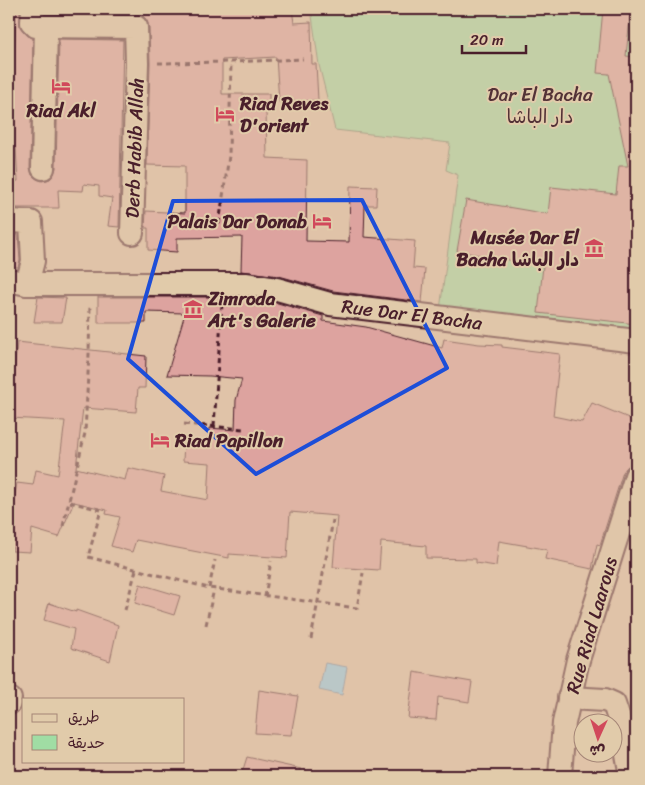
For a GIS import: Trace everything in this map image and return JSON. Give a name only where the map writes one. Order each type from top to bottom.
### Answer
[{"type":"street","name":"Derb Habib Allah","points":[[43,168],[39,18],[136,27],[137,63],[132,233]]},
{"type":"street","points":[[9,222],[30,222],[33,261],[18,282]]},
{"type":"street","name":"Rue Dar El Bacha","points":[[18,282],[247,284],[277,289],[330,304],[636,341]]},
{"type":"street","name":"Rue Riad Laarous","points":[[560,776],[564,723],[578,660],[635,484]]},
{"type":"street","points":[[569,698],[605,700],[614,704],[622,728],[631,776]]},
{"type":"path","name":"Derb Habib Allah","points":[[137,63],[303,59]]},
{"type":"path","points":[[219,224],[229,156],[231,62]]},
{"type":"path","points":[[214,426],[224,283]]},
{"type":"path","points":[[63,526],[85,433],[89,318]]},
{"type":"path","points":[[184,424],[244,429]]},
{"type":"path","points":[[70,502],[101,510],[88,557],[209,588],[357,608],[363,573]]},
{"type":"path","points":[[311,639],[333,520]]},
{"type":"path","points":[[209,588],[215,560]]},
{"type":"path","points":[[265,597],[271,561]]},
{"type":"path","points":[[125,610],[136,570]]},
{"type":"path","points":[[206,625],[214,589]]},
{"type":"highlighted area","points":[[362,200],[447,368],[256,474],[128,359],[173,201]]},
{"type":"green space","points":[[9,9],[14,9],[12,86],[9,91]]},
{"type":"green space","name":"Dar El Bacha دار الباشا","points":[[311,9],[636,9],[636,333],[439,317],[458,175],[446,170],[450,143],[335,130],[319,65]]},
{"type":"water","points":[[325,663],[347,667],[342,695],[319,690]]},
{"type":"building","points":[[16,9],[20,9],[20,27],[27,35],[33,38],[30,168],[32,175],[42,181],[50,179],[56,168],[59,39],[123,40],[119,227],[108,226],[112,198],[99,196],[99,186],[84,184],[83,191],[58,190],[59,208],[9,208],[9,182],[18,181],[16,148],[9,149],[9,110],[12,110]]},
{"type":"building","points":[[46,9],[292,9],[294,23],[311,22],[312,64],[316,64],[318,100],[279,102],[276,57],[222,60],[222,94],[269,94],[269,110],[266,110],[267,158],[307,160],[306,241],[349,242],[350,186],[377,187],[376,205],[365,205],[364,237],[415,241],[413,268],[425,269],[422,302],[333,291],[279,276],[241,271],[242,237],[177,238],[177,252],[148,250],[148,228],[145,228],[146,211],[185,213],[185,166],[147,165],[150,63],[149,27],[147,21],[143,16],[136,14],[46,13]]},
{"type":"building","points":[[603,9],[631,9],[626,56],[636,57],[636,324],[538,313],[543,266],[457,251],[466,200],[548,214],[551,187],[616,194],[619,166],[628,166],[609,74],[597,73]]},
{"type":"building","points":[[9,234],[18,235],[20,260],[18,267],[9,267]]},
{"type":"building","points":[[38,297],[66,298],[62,322],[34,322]]},
{"type":"building","points":[[98,297],[246,297],[274,302],[323,316],[323,321],[366,327],[442,348],[444,339],[560,354],[553,416],[582,422],[592,403],[636,421],[636,460],[635,463],[628,466],[623,472],[600,545],[597,544],[592,569],[545,559],[547,550],[499,541],[496,566],[476,563],[476,559],[426,558],[426,546],[381,542],[379,570],[333,567],[337,516],[290,512],[287,558],[229,554],[229,558],[136,540],[132,552],[111,546],[120,517],[106,514],[107,510],[74,502],[59,537],[32,529],[30,552],[12,551],[15,518],[9,518],[9,499],[14,500],[17,483],[33,485],[36,470],[58,475],[65,421],[10,418],[17,342],[146,356],[145,388],[138,388],[136,412],[83,408],[76,468],[125,480],[128,468],[164,476],[161,491],[208,500],[210,463],[183,461],[184,442],[208,444],[209,428],[235,430],[236,400],[242,379],[167,375],[185,313],[146,312],[146,323],[98,323]]},
{"type":"building","points":[[140,584],[180,596],[174,615],[135,603]]},
{"type":"building","points":[[49,603],[76,612],[76,610],[118,625],[110,661],[71,648],[74,629],[44,620]]},
{"type":"building","points":[[414,672],[472,682],[469,702],[438,697],[436,720],[408,718]]},
{"type":"building","points":[[259,690],[298,696],[291,735],[255,733]]},
{"type":"building","points":[[247,757],[301,769],[300,776],[241,776]]},
{"type":"place","name":"Riad Akl","points":[[61,86]]},
{"type":"place","name":"Riad Reves D'orient","points":[[225,114]]},
{"type":"place","name":"Palais Dar Donab","points":[[322,221]]},
{"type":"place","name":"Musée Dar El Bacha دار الباشا","points":[[594,248]]},
{"type":"place","name":"Zimroda Art's Galerie","points":[[193,309]]},
{"type":"place","name":"Riad Papillon","points":[[160,440]]}]
